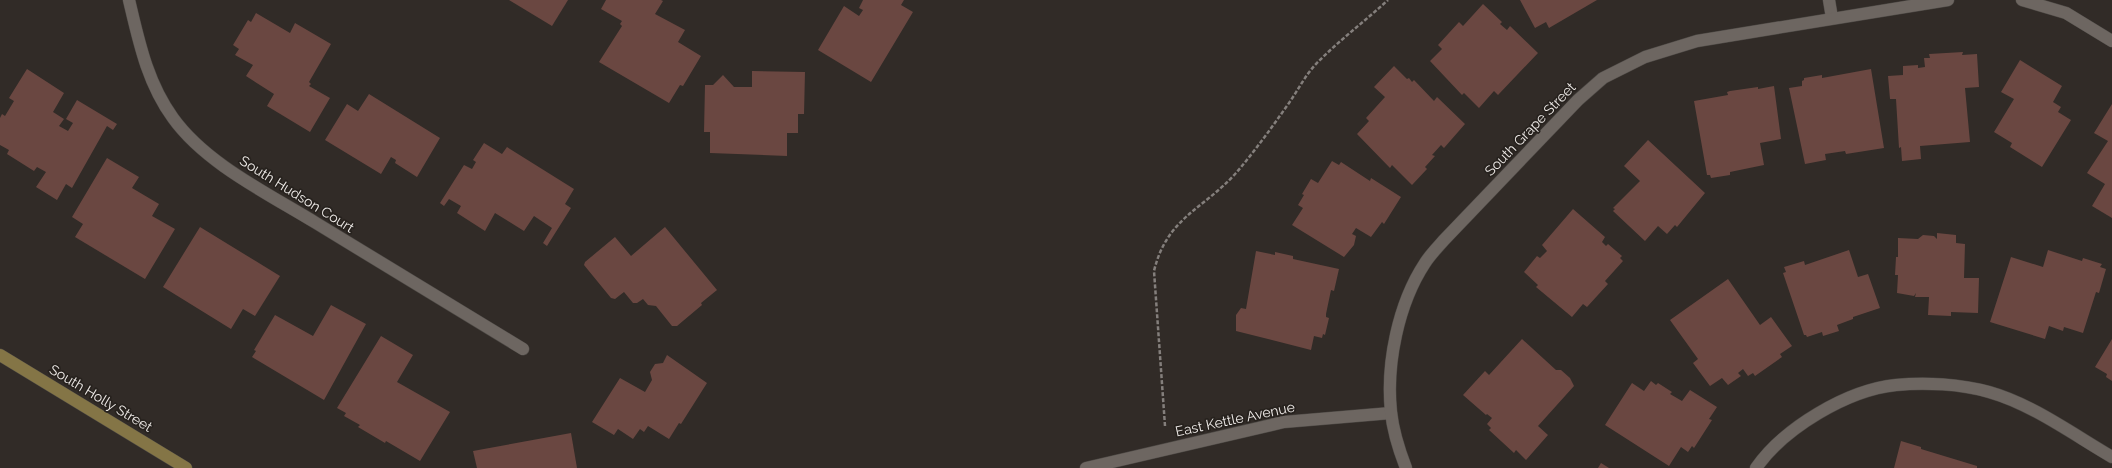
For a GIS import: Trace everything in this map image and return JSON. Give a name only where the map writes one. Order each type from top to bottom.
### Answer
[{"type":"main road","name":"South Holly Street","points":[[0,354],[186,468]]},
{"type":"street","name":"South Hudson Court","points":[[129,0],[145,65],[157,92],[174,119],[196,143],[222,165],[523,349]]},
{"type":"street","points":[[1829,0],[1832,18]]},
{"type":"street","name":"South Grape Street","points":[[1406,468],[1398,448],[1391,413],[1390,384],[1399,320],[1408,297],[1425,263],[1444,240],[1578,100],[1603,78],[1645,57],[1697,41],[1948,0]]},
{"type":"street","points":[[2022,0],[2066,13],[2112,41]]},
{"type":"street","points":[[1756,468],[1764,456],[1813,415],[1842,401],[1896,385],[1960,385],[1990,392],[2048,419],[2112,457]]},
{"type":"street","name":"East Kettle Avenue","points":[[1086,468],[1284,422],[1391,413]]},
{"type":"path","points":[[1166,449],[1154,271],[1162,249],[1180,222],[1227,182],[1246,162],[1262,142],[1315,66],[1388,0]]},
{"type":"building","points":[[509,0],[568,0],[552,26]]},
{"type":"building","points":[[606,0],[663,1],[655,14],[685,30],[678,42],[701,56],[683,86],[680,85],[669,103],[599,62],[622,26],[620,24],[622,21],[601,9]]},
{"type":"building","points":[[863,0],[904,0],[901,5],[913,12],[871,82],[818,50],[844,6],[859,16],[863,10],[859,8]]},
{"type":"building","points":[[1520,0],[1597,0],[1549,28],[1546,22],[1535,28]]},
{"type":"building","points":[[1483,4],[1502,22],[1500,24],[1507,30],[1510,26],[1538,53],[1498,95],[1494,91],[1479,108],[1464,93],[1462,95],[1430,61],[1442,49],[1438,45],[1459,22],[1463,26]]},
{"type":"building","points":[[256,13],[290,33],[295,23],[331,44],[309,82],[311,84],[309,86],[330,98],[310,132],[267,106],[274,94],[246,76],[253,65],[235,55],[239,49],[233,45],[248,20],[251,22]]},
{"type":"building","points":[[1963,52],[1962,55],[1977,54],[1979,87],[1965,88],[1970,142],[1920,146],[1921,159],[1902,161],[1901,147],[1899,148],[1896,99],[1890,99],[1888,76],[1903,75],[1903,66],[1918,65],[1918,68],[1925,67],[1924,58],[1930,58],[1929,54]]},
{"type":"building","points":[[2020,60],[2062,86],[2053,102],[2061,107],[2058,112],[2071,120],[2042,167],[2010,147],[2012,143],[1994,132],[2014,99],[2001,92]]},
{"type":"building","points":[[1394,66],[1407,79],[1409,78],[1412,82],[1414,80],[1434,101],[1437,97],[1465,124],[1444,148],[1441,145],[1432,155],[1435,156],[1425,167],[1427,169],[1412,185],[1392,165],[1390,168],[1357,134],[1369,121],[1366,118],[1385,97],[1374,87]]},
{"type":"building","points":[[27,69],[64,93],[53,112],[64,119],[59,126],[68,131],[73,123],[66,119],[77,100],[117,124],[113,130],[107,126],[72,188],[66,184],[57,200],[36,187],[46,172],[37,167],[34,171],[7,154],[9,150],[0,145],[0,118],[2,114],[5,116],[14,101],[9,98]]},
{"type":"building","points":[[1871,69],[1884,148],[1846,154],[1845,151],[1825,154],[1826,160],[1805,164],[1789,88],[1802,86],[1802,81],[1804,78],[1822,75],[1822,78]]},
{"type":"building","points":[[752,71],[805,72],[804,114],[798,114],[798,133],[787,133],[787,156],[710,153],[710,132],[704,132],[705,85],[713,85],[723,75],[734,87],[752,87]]},
{"type":"building","points":[[1774,86],[1781,139],[1760,143],[1764,165],[1730,172],[1730,175],[1711,178],[1710,175],[1707,175],[1694,101],[1728,95],[1727,92],[1730,91]]},
{"type":"building","points":[[369,94],[440,138],[417,177],[395,163],[396,160],[391,157],[381,174],[325,140],[347,104],[358,111]]},
{"type":"building","points":[[2112,104],[2112,218],[2092,206],[2105,184],[2087,173],[2108,141],[2094,133]]},
{"type":"building","points":[[1648,140],[1705,193],[1677,227],[1675,225],[1667,234],[1658,226],[1645,241],[1613,211],[1615,209],[1613,208],[1640,181],[1624,166]]},
{"type":"building","points":[[484,143],[502,154],[507,147],[574,189],[565,204],[571,208],[547,246],[543,243],[552,228],[534,216],[524,231],[495,213],[485,231],[457,213],[461,206],[449,199],[444,206],[440,203],[464,165],[472,169],[476,162],[473,160]]},
{"type":"building","points":[[107,158],[139,177],[132,188],[159,204],[152,216],[175,229],[145,279],[75,237],[83,224],[72,217]]},
{"type":"building","points":[[1332,161],[1339,165],[1341,162],[1370,181],[1371,178],[1401,197],[1384,224],[1382,222],[1371,237],[1356,228],[1352,234],[1356,236],[1354,245],[1344,257],[1292,225],[1303,208],[1298,205],[1304,195],[1302,194],[1311,179],[1318,183]]},
{"type":"building","points":[[1573,209],[1605,237],[1602,242],[1606,246],[1608,244],[1622,256],[1620,258],[1623,261],[1605,281],[1608,284],[1587,307],[1583,304],[1572,317],[1536,287],[1538,285],[1524,272],[1537,256],[1540,258],[1547,251],[1542,245]]},
{"type":"building","points":[[200,227],[280,276],[255,316],[243,309],[231,329],[163,287]]},
{"type":"building","points":[[665,227],[717,290],[677,326],[672,326],[656,306],[648,305],[643,299],[637,303],[633,303],[624,292],[615,299],[611,298],[584,265],[585,262],[615,237],[631,256]]},
{"type":"building","points":[[1937,233],[1956,235],[1956,243],[1965,244],[1964,278],[1979,278],[1978,313],[1951,312],[1951,316],[1928,315],[1929,297],[1915,297],[1916,293],[1914,296],[1897,293],[1898,275],[1895,275],[1896,257],[1898,257],[1898,238],[1918,239],[1923,235],[1934,236],[1937,239]]},
{"type":"building","points":[[1849,250],[1858,277],[1868,274],[1880,308],[1853,317],[1853,319],[1837,325],[1839,331],[1823,336],[1822,332],[1807,337],[1804,335],[1783,273],[1786,272],[1784,267],[1804,261],[1805,265]]},
{"type":"building","points":[[2048,250],[2082,261],[2083,258],[2102,264],[2100,267],[2106,269],[2099,293],[2096,292],[2083,333],[2064,327],[2063,331],[2049,326],[2045,339],[1990,322],[2011,257],[2043,267]]},
{"type":"building","points":[[1256,251],[1275,255],[1275,252],[1293,256],[1293,259],[1339,269],[1334,291],[1331,290],[1326,314],[1326,317],[1329,318],[1325,335],[1323,334],[1322,338],[1314,336],[1311,350],[1236,331],[1236,315],[1241,308],[1246,309]]},
{"type":"building","points":[[1728,279],[1760,325],[1771,317],[1792,346],[1780,354],[1782,357],[1755,376],[1753,373],[1748,376],[1743,369],[1738,373],[1741,376],[1728,385],[1722,378],[1710,386],[1693,363],[1698,359],[1670,320]]},
{"type":"building","points":[[331,305],[366,324],[324,400],[252,357],[256,351],[254,350],[275,315],[313,336]]},
{"type":"building","points":[[381,336],[413,355],[397,382],[450,412],[420,461],[358,427],[360,425],[344,416],[346,413],[337,408]]},
{"type":"building","points":[[1522,339],[1556,370],[1561,370],[1570,378],[1574,386],[1538,426],[1548,435],[1526,460],[1516,450],[1514,453],[1489,430],[1491,428],[1487,424],[1492,418],[1487,414],[1486,415],[1463,395],[1485,371],[1489,375]]},
{"type":"building","points":[[2112,339],[2112,381],[2106,377],[2107,374],[2095,367]]},
{"type":"building","points":[[667,355],[707,383],[681,424],[679,423],[669,439],[648,426],[644,432],[640,429],[633,439],[618,429],[614,435],[592,422],[620,378],[645,392],[652,380],[650,372],[655,364],[663,363]]},
{"type":"building","points":[[1651,381],[1656,385],[1658,383],[1672,392],[1670,394],[1682,401],[1690,390],[1717,407],[1709,419],[1712,420],[1694,448],[1692,446],[1688,452],[1681,447],[1669,466],[1605,425],[1632,383],[1644,391]]},
{"type":"building","points":[[571,433],[577,468],[477,468],[473,451]]},
{"type":"building","points":[[1901,441],[1921,447],[1921,449],[1977,466],[1977,468],[1894,468]]},
{"type":"building","points":[[1601,463],[1609,468],[1598,468]]}]
